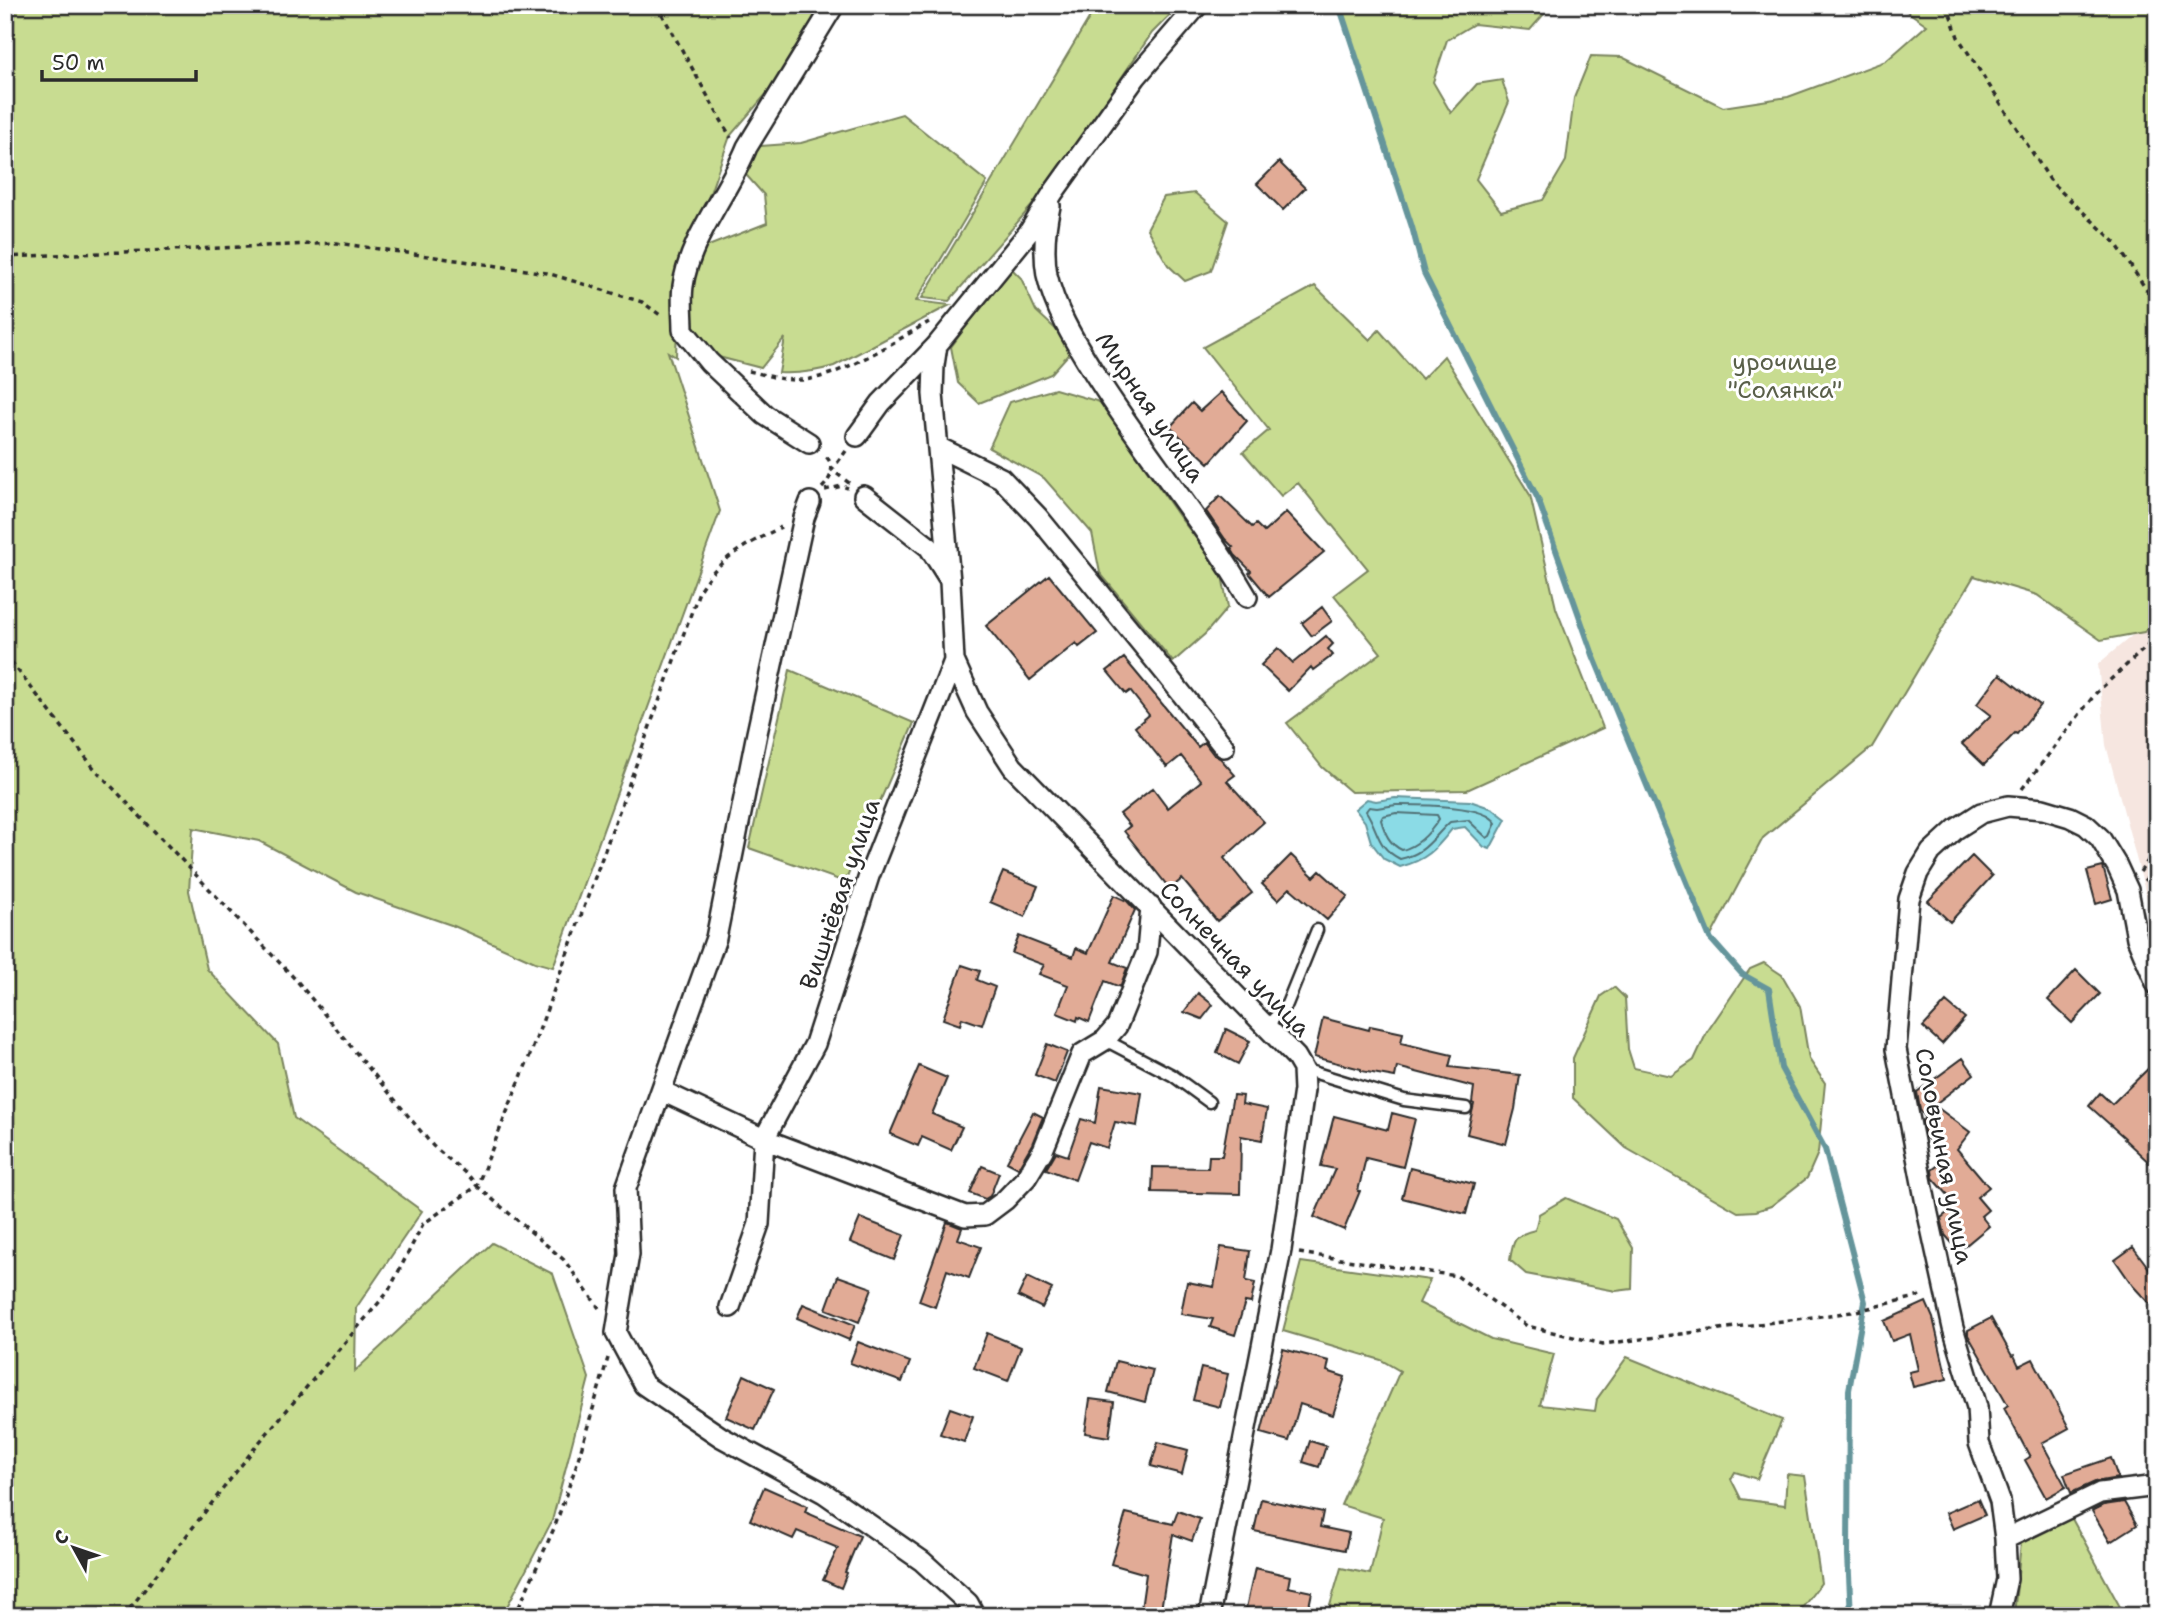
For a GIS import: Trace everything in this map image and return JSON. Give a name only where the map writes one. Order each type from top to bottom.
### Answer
[{"type":"street","points":[[809,443],[765,415],[709,362],[683,330],[683,286],[693,252],[747,147],[834,5]]},
{"type":"street","points":[[857,436],[881,403],[937,345],[1029,232],[1053,192],[1136,77],[1198,5]]},
{"type":"street","name":"Мирная улица","points":[[1053,192],[1045,232],[1047,274],[1057,305],[1085,359],[1113,403],[1225,559],[1247,597]]},
{"type":"street","name":"Солнечная улица","points":[[937,345],[933,394],[940,448],[954,662],[977,712],[1013,767],[1267,1026],[1303,1069],[1304,1090],[1281,1250],[1209,1616]]},
{"type":"street","points":[[940,448],[1001,478],[1038,517],[1224,747]]},
{"type":"street","points":[[864,496],[929,547],[950,581]]},
{"type":"street","points":[[810,502],[804,518],[757,733],[716,938],[625,1188],[629,1254],[616,1333],[645,1385],[721,1437],[824,1493],[922,1561],[968,1603],[975,1616]]},
{"type":"street","name":"Вишнёвая улица","points":[[730,1307],[759,1224],[764,1139],[815,1044],[869,876],[954,662]]},
{"type":"street","points":[[2008,806],[2043,809],[2070,817],[2086,825],[2100,838],[2128,890],[2137,938],[2157,985]]},
{"type":"street","name":"Соловьиная улица","points":[[1999,1616],[2007,1579],[2006,1539],[2000,1501],[1979,1443],[1977,1407],[1952,1328],[1896,1049],[1909,900],[1918,873],[1931,852],[1956,829],[1981,813],[2008,806]]},
{"type":"street","points":[[662,1091],[764,1139],[965,1216],[985,1215],[1005,1200],[1026,1178],[1044,1150],[1082,1054],[1105,1040],[1117,1026],[1147,952],[1151,907]]},
{"type":"street","points":[[2006,1539],[2100,1493],[2157,1486]]},
{"type":"lane","points":[[1267,1026],[1287,1004],[1317,930]]},
{"type":"lane","points":[[1105,1040],[1172,1076],[1209,1102]]},
{"type":"lane","points":[[1303,1069],[1404,1100],[1466,1108]]},
{"type":"path","points":[[657,5],[730,136],[739,167]]},
{"type":"path","points":[[1947,5],[1958,37],[2052,183],[2115,242],[2157,306]]},
{"type":"path","points":[[5,257],[337,243],[547,273],[642,302],[683,330]]},
{"type":"path","points":[[746,371],[782,379],[819,378],[837,372],[930,321]]},
{"type":"path","points":[[809,443],[820,449],[833,450],[857,436]]},
{"type":"path","points":[[810,502],[827,483],[832,470],[857,436]]},
{"type":"path","points":[[809,443],[827,457],[832,470],[864,496]]},
{"type":"path","points":[[124,1616],[257,1445],[388,1292],[423,1224],[477,1186],[532,1050],[700,589],[710,573],[723,559],[781,526],[830,488],[842,486],[864,496]]},
{"type":"path","points":[[2008,806],[2096,693],[2157,637]]},
{"type":"path","points":[[5,654],[94,768],[297,981],[433,1146],[565,1260],[616,1333],[555,1526],[514,1616]]},
{"type":"path","points":[[1281,1250],[1457,1276],[1527,1326],[1602,1344],[1852,1312],[1944,1291]]},
{"type":"shaded area","points":[[2157,615],[2157,958],[2150,948],[2149,906],[2106,745],[2098,664]]},
{"type":"green space","points":[[5,5],[829,5],[811,42],[730,136],[678,285],[676,357],[668,352],[720,511],[553,967],[535,962],[454,926],[356,892],[259,841],[193,828],[189,891],[207,969],[278,1044],[294,1118],[422,1211],[356,1308],[355,1371],[492,1243],[553,1274],[589,1378],[552,1521],[502,1616],[5,1616]]},
{"type":"green space","points":[[1097,5],[1180,5],[1152,33],[1042,194],[949,301],[922,298]]},
{"type":"green space","name":"урочище \"Солянка\"","points":[[1339,5],[1552,5],[1530,30],[1474,24],[1447,40],[1433,82],[1451,113],[1477,84],[1502,80],[1509,102],[1476,179],[1501,211],[1543,200],[1566,161],[1574,98],[1591,56],[1622,57],[1723,107],[1788,97],[1886,61],[1927,25],[1898,5],[2157,5],[2157,621],[2144,632],[2101,640],[2037,595],[1974,576],[1872,747],[1763,838],[1710,938],[1593,655],[1538,499],[1424,273],[1412,227]]},
{"type":"green space","points":[[902,114],[987,182],[916,301],[950,305],[834,366],[807,372],[779,373],[785,338],[761,368],[711,355],[693,341],[683,286],[693,252],[767,223],[764,195],[739,167],[747,147],[801,143]]},
{"type":"green space","points":[[1195,193],[1228,221],[1211,271],[1185,281],[1168,265],[1147,229],[1164,197]]},
{"type":"green space","points":[[1010,267],[1021,278],[1036,311],[1075,347],[1051,374],[979,403],[958,383],[951,347]]},
{"type":"green space","points":[[1315,286],[1370,340],[1379,330],[1422,379],[1444,356],[1530,495],[1556,608],[1603,728],[1467,790],[1351,792],[1322,767],[1287,723],[1381,653],[1334,595],[1368,569],[1298,483],[1281,496],[1243,452],[1269,430],[1203,347]]},
{"type":"green space","points":[[1055,389],[1100,402],[1181,519],[1221,570],[1228,607],[1205,634],[1173,662],[1100,573],[1092,533],[1044,478],[989,448],[1010,402]]},
{"type":"green space","points":[[790,670],[914,723],[845,882],[749,848]]},
{"type":"green space","points":[[1764,963],[1782,975],[1800,1006],[1809,1059],[1825,1083],[1818,1153],[1807,1178],[1771,1206],[1756,1211],[1738,1212],[1626,1148],[1573,1098],[1573,1058],[1601,996],[1614,987],[1625,998],[1628,1049],[1634,1068],[1671,1076],[1694,1060],[1707,1032],[1750,969]]},
{"type":"green space","points":[[1566,1198],[1616,1219],[1633,1248],[1632,1289],[1616,1291],[1526,1274],[1510,1260],[1516,1239],[1535,1230],[1539,1214]]},
{"type":"green space","points":[[1301,1262],[1430,1280],[1419,1303],[1491,1339],[1554,1354],[1540,1405],[1595,1411],[1597,1399],[1627,1357],[1782,1420],[1757,1479],[1735,1472],[1731,1479],[1741,1499],[1785,1505],[1787,1474],[1805,1476],[1821,1583],[1796,1616],[1749,1616],[1737,1611],[1733,1616],[1327,1616],[1341,1568],[1370,1574],[1383,1518],[1341,1505],[1400,1371],[1381,1360],[1283,1331]]},
{"type":"green space","points":[[2071,1517],[2125,1616],[2014,1616],[2021,1542]]},
{"type":"water","points":[[1395,798],[1470,801],[1493,809],[1506,819],[1490,849],[1484,847],[1465,827],[1452,829],[1430,853],[1400,867],[1384,859],[1371,842],[1365,822],[1355,809],[1367,799],[1376,801]]},
{"type":"building","points":[[1279,162],[1305,188],[1283,210],[1257,184]]},
{"type":"building","points":[[1221,392],[1247,421],[1209,463],[1170,427],[1192,403],[1200,411]]},
{"type":"building","points":[[1220,496],[1252,527],[1256,524],[1264,532],[1286,512],[1324,552],[1269,597],[1249,573],[1251,571],[1235,555],[1231,548],[1233,547],[1206,511]]},
{"type":"building","points":[[1049,575],[1097,633],[1079,647],[1076,643],[1030,680],[986,626]]},
{"type":"building","points":[[1322,607],[1332,621],[1312,636],[1302,623]]},
{"type":"building","points":[[1326,636],[1333,644],[1328,649],[1333,655],[1313,670],[1311,667],[1288,691],[1261,665],[1278,648],[1293,663]]},
{"type":"building","points":[[1124,658],[1198,747],[1204,742],[1235,775],[1227,781],[1264,822],[1224,858],[1252,893],[1217,921],[1182,879],[1170,889],[1124,831],[1130,826],[1120,814],[1153,788],[1168,808],[1201,781],[1181,756],[1167,767],[1135,727],[1149,715],[1130,691],[1126,694],[1107,671]]},
{"type":"building","points":[[2000,674],[2040,705],[2017,734],[1984,765],[1962,744],[1991,715],[1977,704]]},
{"type":"building","points":[[1291,855],[1314,877],[1320,871],[1348,896],[1327,920],[1290,888],[1278,900],[1262,884]]},
{"type":"building","points":[[1972,856],[1992,876],[1950,922],[1928,901]]},
{"type":"building","points":[[2103,867],[2112,899],[2096,904],[2087,871]]},
{"type":"building","points":[[1003,872],[1038,886],[1025,917],[990,902]]},
{"type":"building","points":[[1114,895],[1127,901],[1135,910],[1112,962],[1127,968],[1120,987],[1105,981],[1089,1022],[1078,1017],[1077,1021],[1057,1013],[1068,985],[1039,974],[1044,965],[1012,953],[1019,936],[1073,957],[1076,948],[1088,953]]},
{"type":"building","points":[[962,965],[980,971],[977,980],[995,987],[982,1025],[962,1018],[960,1025],[943,1019]]},
{"type":"building","points":[[2076,970],[2100,994],[2072,1023],[2048,1000]]},
{"type":"building","points":[[1198,993],[1213,1005],[1202,1019],[1184,1012]]},
{"type":"building","points":[[1946,1002],[1965,1018],[1942,1044],[1923,1027]]},
{"type":"building","points":[[1323,1018],[1369,1030],[1370,1026],[1403,1033],[1401,1043],[1452,1055],[1449,1067],[1520,1075],[1506,1144],[1467,1134],[1474,1104],[1474,1087],[1397,1067],[1395,1077],[1361,1071],[1314,1057]]},
{"type":"building","points":[[1226,1029],[1250,1041],[1238,1064],[1217,1053]]},
{"type":"building","points":[[1047,1044],[1067,1052],[1055,1083],[1035,1075]]},
{"type":"building","points":[[1963,1058],[1974,1074],[1934,1105],[1970,1132],[1957,1149],[1989,1187],[1977,1197],[1988,1210],[1981,1216],[1989,1226],[1959,1251],[1945,1235],[1941,1218],[1957,1205],[1933,1178],[1932,1170],[1945,1160],[1925,1136],[1922,1121],[1926,1118],[1920,1110],[1917,1092]]},
{"type":"building","points":[[2157,1060],[2157,1170],[2089,1106],[2100,1093],[2112,1104]]},
{"type":"building","points":[[919,1066],[947,1078],[932,1114],[962,1127],[951,1150],[922,1137],[918,1146],[890,1134]]},
{"type":"building","points":[[1101,1086],[1142,1093],[1137,1126],[1115,1122],[1107,1148],[1089,1142],[1075,1180],[1046,1169],[1056,1152],[1068,1156],[1081,1119],[1095,1123]]},
{"type":"building","points":[[1233,1095],[1243,1096],[1242,1104],[1267,1109],[1262,1140],[1241,1136],[1240,1194],[1152,1192],[1153,1167],[1208,1168],[1209,1156],[1222,1156]]},
{"type":"building","points":[[1033,1112],[1043,1117],[1018,1168],[1007,1162]]},
{"type":"building","points":[[1392,1113],[1415,1119],[1403,1167],[1366,1158],[1360,1191],[1344,1230],[1314,1217],[1335,1169],[1321,1166],[1334,1116],[1388,1130]]},
{"type":"building","points":[[982,1166],[999,1173],[990,1196],[985,1199],[970,1193]]},
{"type":"building","points":[[1410,1168],[1474,1184],[1466,1214],[1402,1198]]},
{"type":"building","points":[[860,1218],[904,1235],[894,1260],[850,1242]]},
{"type":"building","points":[[947,1222],[962,1228],[958,1239],[981,1247],[969,1278],[947,1270],[935,1307],[919,1301]]},
{"type":"building","points":[[1221,1247],[1250,1251],[1246,1281],[1255,1283],[1251,1303],[1245,1302],[1235,1335],[1210,1327],[1213,1319],[1181,1314],[1187,1282],[1214,1287]]},
{"type":"building","points":[[2133,1247],[2157,1279],[2157,1312],[2133,1286],[2115,1260]]},
{"type":"building","points":[[838,1276],[872,1288],[859,1322],[826,1309]]},
{"type":"building","points":[[1027,1277],[1052,1289],[1042,1308],[1018,1296]]},
{"type":"building","points":[[1926,1302],[1933,1318],[1947,1379],[1913,1387],[1909,1372],[1918,1370],[1910,1334],[1892,1341],[1884,1321]]},
{"type":"building","points":[[803,1304],[855,1325],[849,1340],[797,1318]]},
{"type":"building","points":[[1991,1318],[2019,1366],[2033,1359],[2069,1428],[2042,1443],[2066,1487],[2046,1498],[2025,1460],[2030,1457],[2004,1408],[2008,1405],[1968,1335],[1968,1330]]},
{"type":"building","points":[[987,1333],[1021,1347],[1008,1381],[974,1368]]},
{"type":"building","points":[[858,1342],[910,1362],[902,1382],[850,1363]]},
{"type":"building","points":[[1283,1349],[1329,1361],[1327,1371],[1345,1377],[1333,1415],[1300,1404],[1289,1441],[1261,1433]]},
{"type":"building","points":[[1116,1361],[1153,1370],[1145,1402],[1108,1392]]},
{"type":"building","points":[[1201,1368],[1228,1374],[1220,1407],[1193,1400]]},
{"type":"building","points":[[744,1375],[774,1389],[755,1430],[726,1417]]},
{"type":"building","points":[[1090,1399],[1114,1402],[1109,1437],[1085,1433]]},
{"type":"building","points":[[950,1408],[973,1416],[964,1442],[940,1434]]},
{"type":"building","points":[[1310,1441],[1326,1446],[1319,1467],[1303,1462]]},
{"type":"building","points":[[1158,1442],[1188,1450],[1182,1474],[1151,1466]]},
{"type":"building","points":[[2111,1458],[2118,1478],[2095,1482],[2071,1493],[2064,1474]]},
{"type":"building","points":[[764,1487],[807,1506],[805,1512],[860,1536],[841,1588],[823,1580],[838,1548],[797,1531],[793,1539],[750,1520]]},
{"type":"building","points":[[1261,1499],[1323,1512],[1320,1527],[1349,1533],[1345,1550],[1254,1531]]},
{"type":"building","points":[[1978,1499],[1985,1515],[1953,1529],[1946,1513]]},
{"type":"building","points":[[2124,1502],[2137,1525],[2110,1542],[2092,1511],[2104,1505]]},
{"type":"building","points":[[1178,1511],[1200,1519],[1192,1541],[1173,1534],[1160,1616],[1140,1616],[1146,1574],[1111,1564],[1126,1513],[1173,1524]]},
{"type":"building","points":[[1255,1568],[1290,1576],[1288,1587],[1312,1592],[1307,1616],[1283,1611],[1282,1616],[1246,1608]]},
{"type":"waterway","points":[[1339,5],[1412,227],[1424,273],[1538,499],[1593,655],[1710,938],[1742,974],[1769,989],[1781,1068],[1825,1149],[1865,1302],[1849,1390],[1848,1555],[1851,1616]]}]
